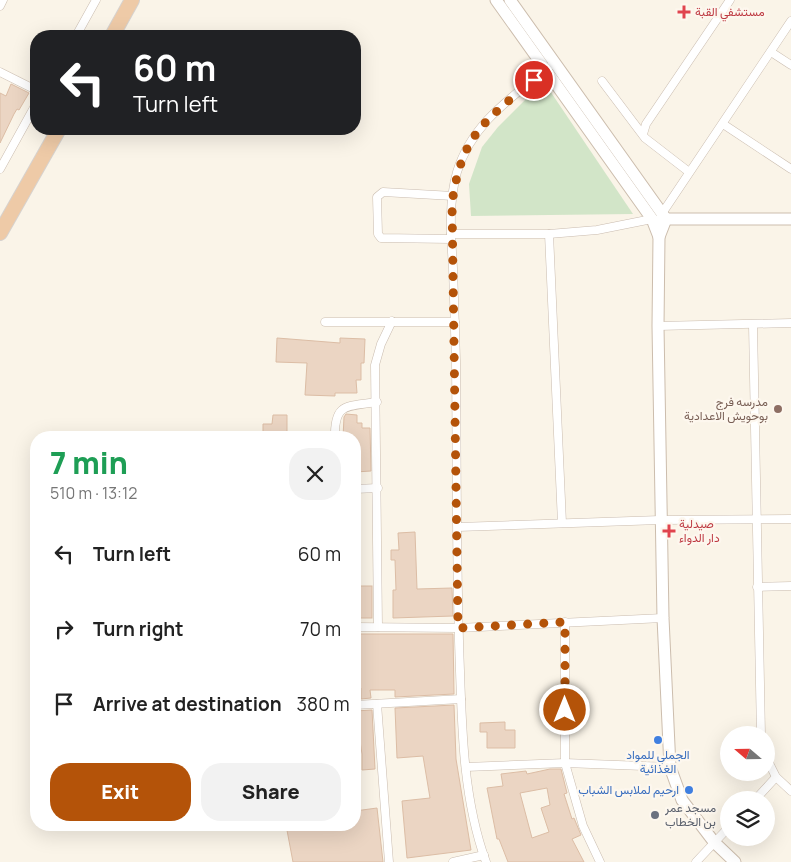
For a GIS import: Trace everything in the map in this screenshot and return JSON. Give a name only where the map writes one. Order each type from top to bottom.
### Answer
[{"type":"highway","points":[[115,30],[132,0]]},
{"type":"highway","points":[[0,233],[56,135]]},
{"type":"main road","points":[[496,0],[550,66],[665,215]]},
{"type":"main road","points":[[510,0],[550,66],[652,220],[659,237]]},
{"type":"main road","points":[[665,215],[659,237],[658,326],[660,520],[670,767],[682,800],[714,842],[735,862]]},
{"type":"main road","points":[[652,220],[665,215],[791,219]]},
{"type":"street","points":[[0,6],[4,0]]},
{"type":"street","points":[[79,30],[96,0]]},
{"type":"street","points":[[643,134],[646,124],[730,0]]},
{"type":"street","points":[[665,215],[689,172],[791,21]]},
{"type":"street","points":[[771,52],[791,65]]},
{"type":"street","points":[[453,862],[485,859],[473,810],[466,767],[461,699],[458,628],[455,322],[451,237],[453,196],[457,173],[476,130],[493,113],[550,66]]},
{"type":"street","points":[[0,72],[30,87]]},
{"type":"street","points":[[602,81],[650,142],[689,172]]},
{"type":"street","points":[[0,169],[30,115]]},
{"type":"street","points":[[723,124],[791,169]]},
{"type":"street","points":[[453,196],[383,192],[377,197],[378,234],[381,238],[549,234],[597,230],[652,220]]},
{"type":"street","points":[[549,234],[562,523]]},
{"type":"street","points":[[378,627],[378,488],[375,365],[381,344],[392,321]]},
{"type":"street","points":[[325,322],[455,322]]},
{"type":"street","points":[[658,326],[791,323]]},
{"type":"street","points":[[753,325],[761,726]]},
{"type":"street","points":[[335,431],[335,421],[338,413],[344,408],[377,402]]},
{"type":"street","points":[[361,489],[378,488]]},
{"type":"street","points":[[458,528],[660,520],[791,519]]},
{"type":"street","points":[[757,587],[791,586]]},
{"type":"street","points":[[361,627],[458,628],[663,618]]},
{"type":"street","points":[[565,622],[565,763],[583,826],[600,862]]},
{"type":"street","points":[[361,705],[461,699]]},
{"type":"street","points":[[377,704],[389,862]]},
{"type":"street","points":[[466,767],[565,763],[670,767]]},
{"type":"street","points":[[763,791],[776,777],[791,790]]},
{"type":"street","points":[[696,862],[720,836]]},
{"type":"green space","points":[[546,85],[633,214],[471,216],[469,184],[482,147],[498,127],[526,99]]},
{"type":"building","points":[[11,84],[29,93],[19,110],[17,109],[14,114],[0,143],[0,93],[6,96]]},
{"type":"building","points":[[277,338],[340,343],[340,338],[365,339],[364,363],[361,363],[361,380],[356,380],[357,393],[335,393],[335,396],[305,395],[307,363],[276,362]]},
{"type":"building","points":[[346,414],[357,415],[357,423],[362,423],[362,428],[370,428],[371,471],[361,472],[361,431],[343,431],[344,417]]},
{"type":"building","points":[[273,415],[287,415],[287,431],[263,431],[263,424],[272,424]]},
{"type":"building","points":[[415,532],[417,589],[452,588],[453,616],[393,618],[393,590],[396,590],[395,560],[391,560],[391,550],[399,550],[398,533]]},
{"type":"building","points":[[361,586],[372,586],[372,618],[361,618]]},
{"type":"building","points":[[361,634],[453,634],[454,694],[395,697],[395,690],[370,690],[371,698],[361,699]]},
{"type":"building","points":[[454,705],[456,759],[471,850],[407,858],[402,801],[430,798],[423,756],[397,758],[395,708]]},
{"type":"building","points":[[372,710],[375,769],[362,770],[361,711]]},
{"type":"building","points":[[505,722],[505,730],[515,730],[515,748],[487,748],[487,732],[480,732],[480,723]]},
{"type":"building","points":[[550,769],[561,769],[567,793],[564,794],[572,819],[574,818],[581,835],[572,839],[584,862],[508,862],[499,839],[497,839],[487,788],[503,786],[501,774],[526,771],[527,774]],"holes":[[[547,788],[550,805],[541,808],[549,832],[532,838],[520,793]]]},
{"type":"building","points":[[377,808],[383,862],[293,862],[287,831],[361,831],[361,810]]},
{"type":"place","name":"مستشفي القبة","points":[[684,12]]},
{"type":"place","name":"مدرسه فرج بوحويش الاعدادية","points":[[778,409]]},
{"type":"place","name":"صيدلية دار الدواء","points":[[669,531]]},
{"type":"place","name":"الجملي للمواد الغذائية","points":[[658,740]]},
{"type":"place","name":"ارحيم لملابس الشباب","points":[[689,790]]},
{"type":"place","name":"مسجد عمر بن الخطاب","points":[[655,815]]},
{"type":"route","points":[[534,80],[493,113],[476,130],[457,173],[452,203],[458,628],[565,622],[565,710]]}]
